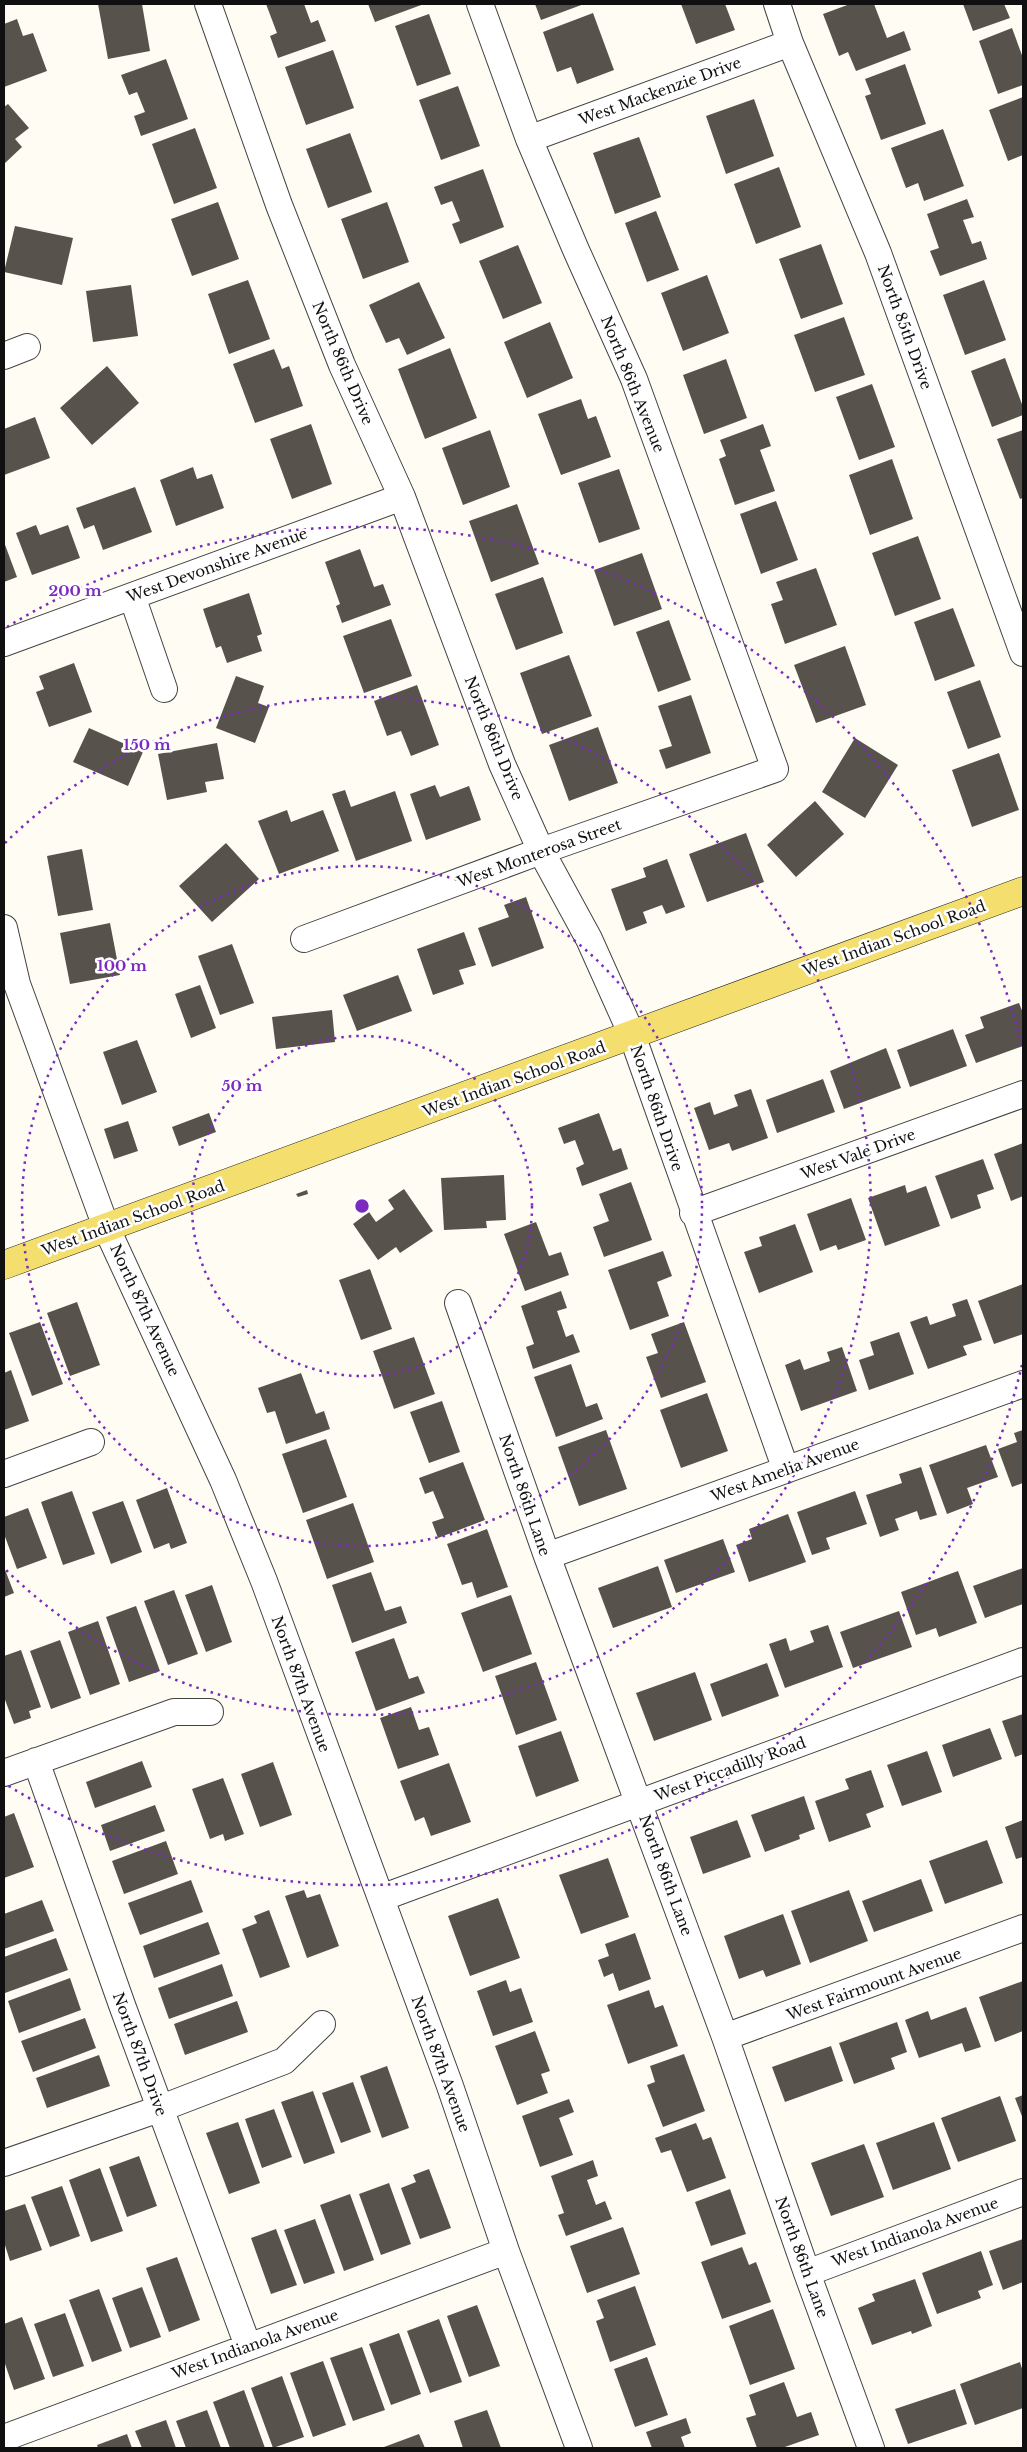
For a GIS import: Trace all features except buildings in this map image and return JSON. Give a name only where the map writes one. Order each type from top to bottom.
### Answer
[{"type":"main road","name":"West Indian School Road","points":[[4,1265],[1023,890]]},
{"type":"street","name":"North 86th Drive","points":[[208,4],[279,205],[342,366],[402,497],[502,764],[541,851],[589,939],[632,1035],[693,1213],[786,1470]]},
{"type":"street","name":"North 86th Avenue","points":[[480,4],[529,139],[634,379],[775,769]]},
{"type":"street","name":"North 85th Drive","points":[[776,4],[790,43],[878,253],[1023,653]]},
{"type":"street","name":"West Mackenzie Drive","points":[[529,139],[790,43]]},
{"type":"street","name":"West Devonshire Avenue","points":[[4,643],[402,497]]},
{"type":"street","points":[[132,596],[164,689]]},
{"type":"street","name":"West Monterosa Street","points":[[304,940],[541,851],[775,769]]},
{"type":"street","name":"North 87th Avenue","points":[[4,928],[17,984],[106,1227],[223,1480],[264,1581],[450,2086],[506,2251],[579,2448]]},
{"type":"street","name":"West Vale Drive","points":[[693,1213],[1023,1094]]},
{"type":"street","name":"North 86th Lane","points":[[458,1303],[546,1556],[725,2037],[806,2273],[871,2448]]},
{"type":"street","name":"West Amelia Avenue","points":[[546,1556],[1023,1384]]},
{"type":"street","points":[[4,1474],[92,1442]]},
{"type":"street","name":"West Piccadilly Road","points":[[380,1898],[1023,1661]]},
{"type":"street","points":[[4,1773],[174,1712],[210,1712]]},
{"type":"street","name":"North 87th Drive","points":[[36,1761],[159,2108],[248,2346]]},
{"type":"street","name":"West Fairmount Avenue","points":[[725,2037],[1023,1928]]},
{"type":"street","points":[[4,2163],[284,2061],[322,2024]]},
{"type":"street","name":"West Indianola Avenue","points":[[806,2273],[1023,2192]]},
{"type":"street","name":"West Indianola Avenue","points":[[4,2438],[506,2251]]}]
